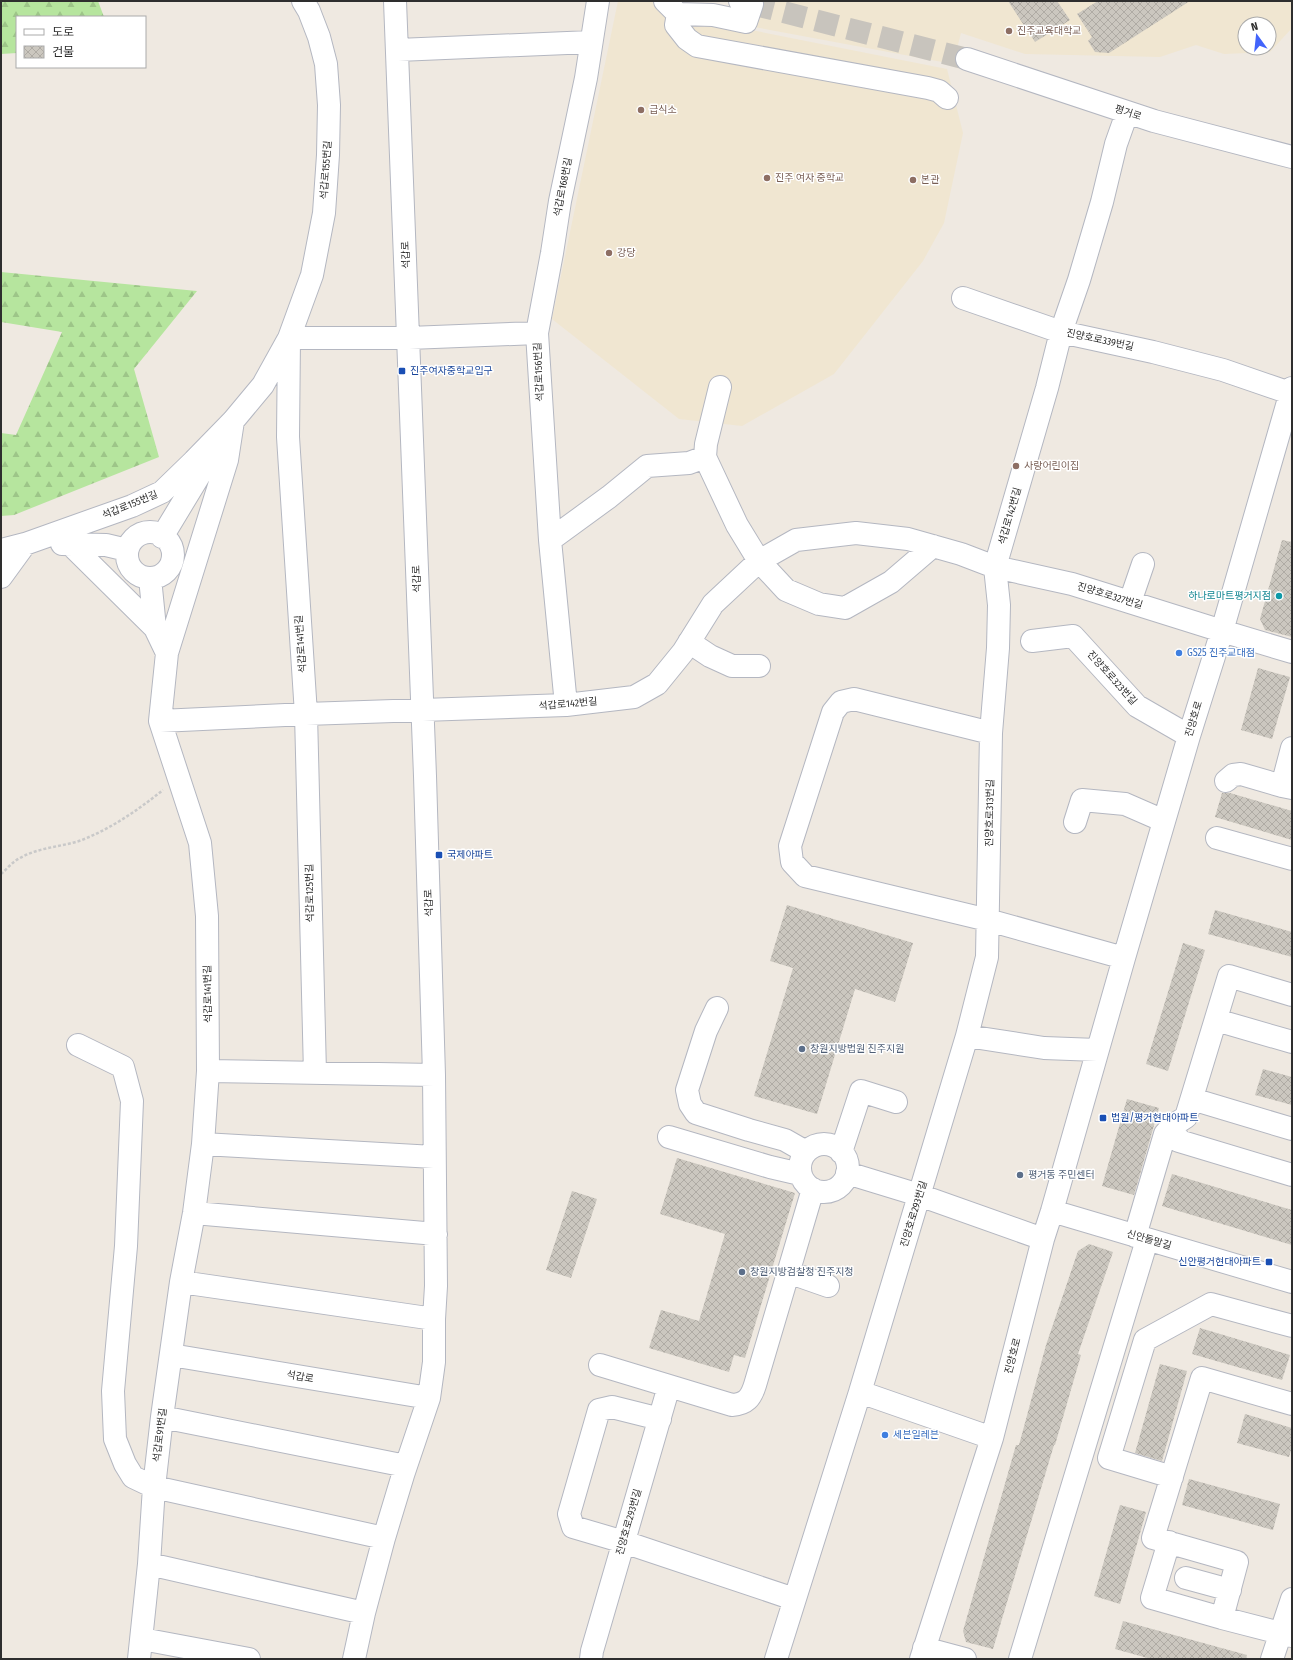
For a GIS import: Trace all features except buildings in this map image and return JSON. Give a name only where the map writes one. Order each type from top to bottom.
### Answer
[{"type":"street","name":"석갑로155번길","points":[[1,550],[25,544],[132,506],[162,492],[194,462],[233,421],[263,385],[289,338],[312,275],[324,213],[328,155],[329,105],[326,64],[319,37],[309,11],[303,1]]},
{"type":"street","name":"석갑로","points":[[354,1659],[364,1613],[384,1538],[429,1398],[434,1362],[436,1286],[434,1075],[425,776],[396,1]]},
{"type":"street","name":"석갑로168번길","points":[[537,333],[560,201],[586,78],[598,1]]},
{"type":"street","points":[[746,3],[746,22],[672,8],[676,25],[687,39],[697,46],[928,88],[939,91],[947,98]]},
{"type":"street","points":[[398,50],[591,42]]},
{"type":"street","name":"평거로","points":[[967,59],[1127,113],[1292,157]]},
{"type":"street","name":"진양호로339번길","points":[[1127,113],[1116,144],[1102,202],[1079,280],[1061,332],[1154,352],[1291,390]]},
{"type":"street","points":[[963,298],[1061,332]]},
{"type":"street","name":"석갑로142번길","points":[[422,709],[566,705],[634,697],[657,684],[689,642],[713,604],[759,561],[796,540],[856,532],[908,539],[961,554],[995,567],[1047,388],[1061,332]]},
{"type":"street","name":"석갑로156번길","points":[[409,338],[537,333],[550,540],[566,705]]},
{"type":"street","name":"석갑로155번길","points":[[289,338],[288,437],[297,574]]},
{"type":"street","points":[[289,338],[409,338]]},
{"type":"street","points":[[720,387],[706,444],[705,457],[738,525],[759,561],[786,590],[819,604],[846,608],[891,582],[933,546]]},
{"type":"street","name":"진양호로","points":[[922,1654],[992,1438],[1043,1239],[1189,736],[1222,631],[1291,390]]},
{"type":"street","name":"석갑로155번길","points":[[167,653],[226,460],[233,421]]},
{"type":"street","points":[[162,537],[233,421]]},
{"type":"street","points":[[550,540],[609,497],[647,466],[689,463],[705,457]]},
{"type":"street","points":[[151,533],[162,537],[171,548],[172,562],[164,573],[157,577],[150,578],[137,575],[132,570],[127,557],[127,550],[134,539],[151,533]]},
{"type":"street","points":[[1,577],[25,544],[106,545],[127,550]]},
{"type":"street","points":[[70,544],[155,628],[167,653]]},
{"type":"street","points":[[1130,602],[1143,564]]},
{"type":"street","name":"진양호로327번길","points":[[995,567],[1072,584],[1292,652]]},
{"type":"street","name":"진양호로313번길","points":[[967,1036],[987,957],[991,733],[995,697],[999,605],[995,567]]},
{"type":"street","name":"석갑로141번길","points":[[297,574],[306,714]]},
{"type":"street","points":[[150,578],[155,628]]},
{"type":"street","name":"진양호로323번길","points":[[1032,641],[1073,636],[1137,706],[1189,736]]},
{"type":"street","points":[[689,642],[710,656],[732,666],[758,666]]},
{"type":"street","name":"석갑로141번길","points":[[167,653],[160,721],[200,843],[207,916],[208,1071],[203,1144],[194,1213]]},
{"type":"street","points":[[991,733],[854,699],[841,702],[833,712],[790,846],[792,862],[805,876],[988,920],[1124,958]]},
{"type":"street","points":[[160,721],[422,709]]},
{"type":"street","name":"석갑로125번길","points":[[306,714],[315,1073]]},
{"type":"street","points":[[1226,781],[1233,775],[1241,774],[1287,787],[1292,748]]},
{"type":"street","points":[[1075,822],[1082,800],[1125,804],[1164,821]]},
{"type":"street","points":[[1216,838],[1292,859]]},
{"type":"street","points":[[1020,1659],[1141,1238],[1165,1134],[1172,1126],[1186,1117],[1229,976],[1292,995]]},
{"type":"street","points":[[717,1008],[706,1031],[686,1090],[690,1104],[696,1113],[702,1116],[785,1140],[806,1152]]},
{"type":"street","points":[[1216,1020],[1292,1042]]},
{"type":"street","points":[[967,1036],[1044,1048],[1097,1050]]},
{"type":"street","name":"진양호로293번길","points":[[776,1659],[860,1392],[967,1036]]},
{"type":"street","points":[[78,1045],[123,1067],[132,1101],[125,1254],[113,1391],[115,1439],[125,1464],[133,1477],[154,1487],[384,1538]]},
{"type":"street","points":[[208,1071],[434,1075]]},
{"type":"street","points":[[841,1152],[861,1091],[896,1102]]},
{"type":"street","points":[[1192,1099],[1292,1130]]},
{"type":"street","points":[[1172,1126],[1179,1141],[1292,1175]]},
{"type":"street","points":[[600,1365],[732,1405],[747,1401],[752,1396],[756,1385],[788,1272],[806,1181],[801,1162],[806,1152],[812,1147],[827,1144],[841,1152],[845,1158],[847,1173],[839,1186],[824,1192],[806,1181],[770,1167],[669,1137]]},
{"type":"street","points":[[203,1144],[434,1157]]},
{"type":"street","points":[[847,1173],[919,1195],[1043,1239]]},
{"type":"street","name":"신안들말길","points":[[1052,1211],[1292,1282]]},
{"type":"street","points":[[194,1213],[436,1234]]},
{"type":"street","name":"석갑로91번길","points":[[140,1649],[149,1564],[154,1487],[162,1417],[181,1282],[194,1213]]},
{"type":"street","points":[[788,1272],[828,1286]]},
{"type":"street","points":[[181,1282],[434,1319]]},
{"type":"street","points":[[1172,1477],[1109,1458],[1145,1340],[1211,1304],[1292,1326]]},
{"type":"street","name":"석갑로","points":[[171,1355],[429,1398]]},
{"type":"street","points":[[1222,1618],[1237,1562],[1153,1538],[1202,1378],[1291,1401]]},
{"type":"street","name":"진양호로293번길","points":[[591,1659],[592,1651],[669,1386]]},
{"type":"street","points":[[860,1392],[992,1438]]},
{"type":"street","points":[[660,1419],[612,1407],[599,1410],[569,1514],[573,1527],[624,1542],[794,1599]]},
{"type":"street","points":[[162,1417],[406,1466]]},
{"type":"street","points":[[1169,1542],[1152,1598],[1287,1635]]},
{"type":"street","points":[[149,1564],[364,1613]]},
{"type":"street","points":[[1186,1578],[1230,1590]]},
{"type":"street","points":[[1272,1659],[1287,1635],[1292,1599]]},
{"type":"street","points":[[140,1649],[249,1659]]},
{"type":"street","points":[[922,1654],[964,1659]]},
{"type":"path","points":[[1,874],[19,858],[34,852],[81,840],[112,826],[140,809],[178,778]]},
{"type":"shaded area","name":"진주 여자 중학교","points":[[618,1],[680,1],[711,22],[947,69],[963,133],[944,223],[923,261],[834,374],[742,426],[679,419],[552,319]]},
{"type":"shaded area","name":"진주교육대학교","points":[[763,1],[1292,1],[1292,28],[1277,44],[1277,16],[1237,16],[1237,53],[1224,54],[1196,45],[1160,57],[1025,54],[961,33],[953,64],[754,27]]},
{"type":"green space","points":[[1,1],[98,1],[104,16],[16,16],[16,53],[1,54]]},
{"type":"green space","points":[[1,272],[197,291],[134,369],[159,457],[14,515],[1,516],[1,433],[16,435],[62,332],[1,322]]},
{"type":"tunnel","points":[[752,4],[967,59]]},
{"type":"place","name":"진주교육대학교","points":[[1009,31]]},
{"type":"place","name":"급식소","points":[[641,110]]},
{"type":"place","name":"진주 여자 중학교","points":[[767,178]]},
{"type":"place","name":"본관","points":[[913,180]]},
{"type":"place","name":"강당","points":[[609,253]]},
{"type":"place","name":"진주여자중학교입구","points":[[402,371]]},
{"type":"place","name":"사랑어린이집","points":[[1016,466]]},
{"type":"place","name":"하나로마트평거지점","points":[[1279,596]]},
{"type":"place","name":"GS25 진주교대점","points":[[1179,653]]},
{"type":"place","name":"국제아파트","points":[[439,855]]},
{"type":"place","name":"창원지방법원 진주지원","points":[[802,1049]]},
{"type":"place","name":"법원/평거현대아파트","points":[[1103,1118]]},
{"type":"place","name":"평거동 주민센터","points":[[1020,1175]]},
{"type":"place","name":"신안평거현대아파트","points":[[1269,1262]]},
{"type":"place","name":"창원지방검찰청 진주지청","points":[[742,1272]]},
{"type":"place","name":"세븐일레븐","points":[[885,1435]]}]
